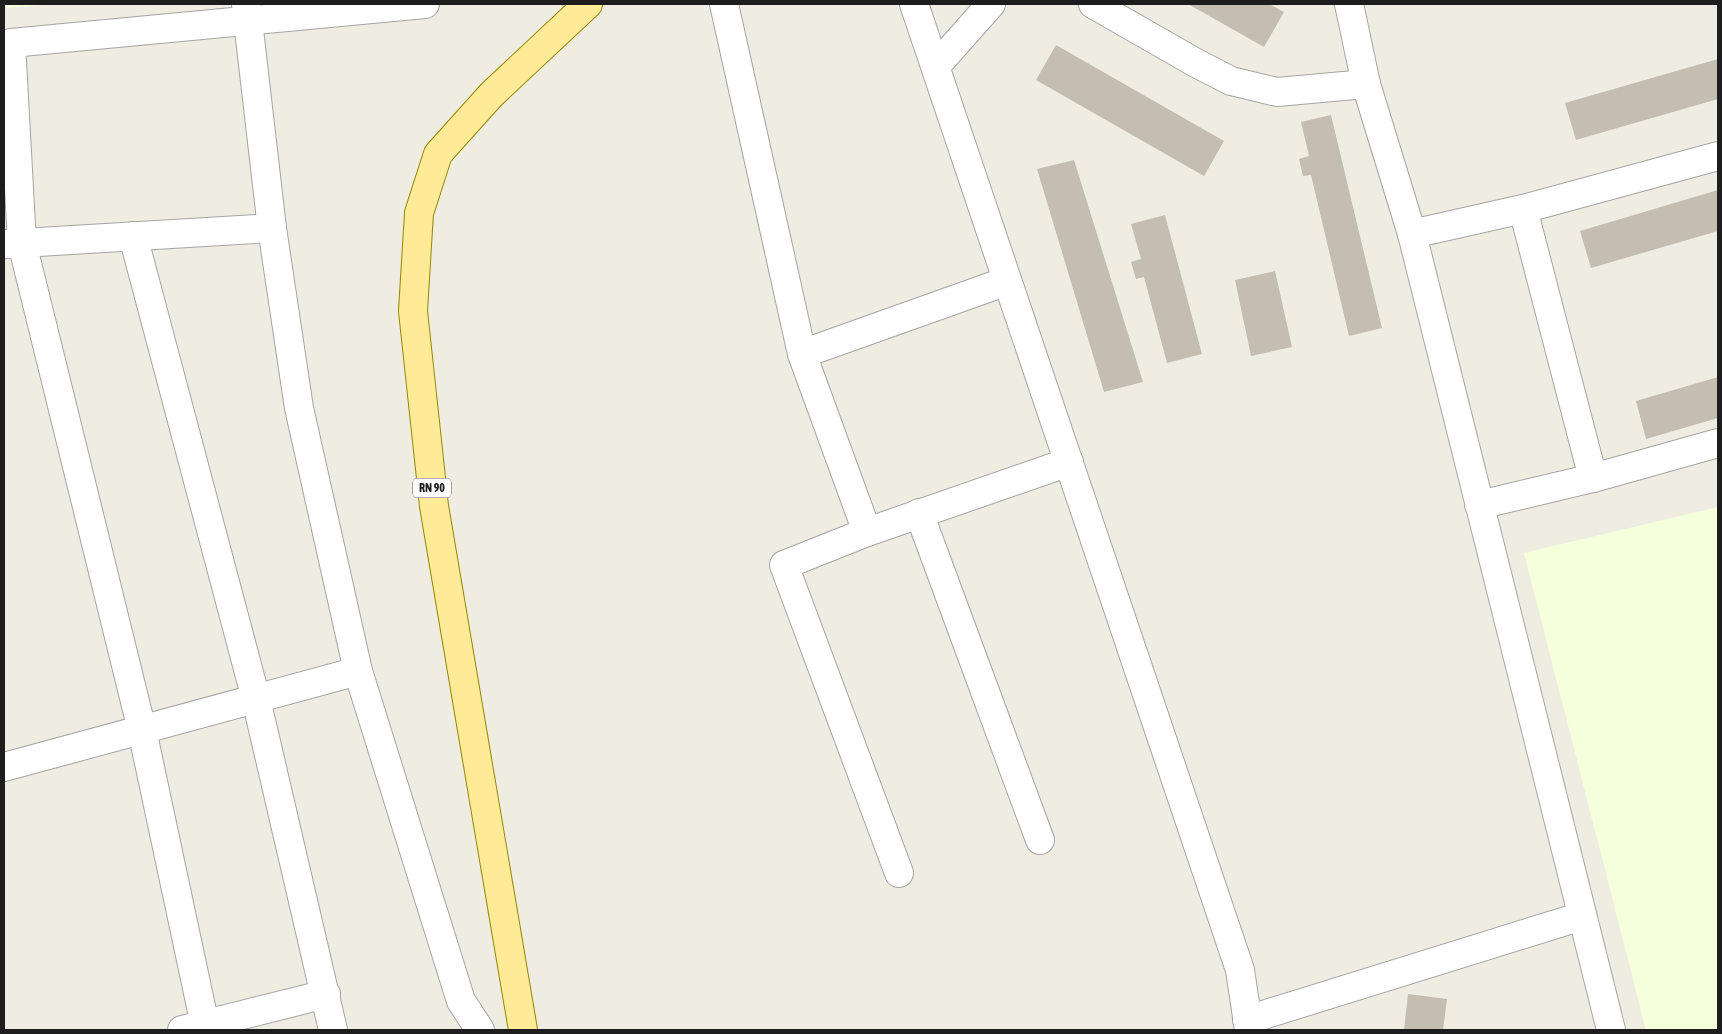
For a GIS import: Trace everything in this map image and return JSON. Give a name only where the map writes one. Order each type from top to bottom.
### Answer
[{"type":"main road","name":"RN 90","points":[[523,1030],[434,506],[413,311],[419,213],[438,154],[491,95],[588,4]]},
{"type":"street","points":[[326,994],[198,1028],[142,730],[13,244],[10,44],[247,12],[425,4]]},
{"type":"street","points":[[724,4],[802,354],[867,532]]},
{"type":"street","points":[[914,4],[1240,970],[1248,1025],[1582,916]]},
{"type":"street","points":[[936,66],[991,4]]},
{"type":"street","points":[[1093,4],[1196,63],[1231,80],[1277,92],[1366,84]]},
{"type":"street","points":[[1349,4],[1366,84],[1412,234],[1610,1030]]},
{"type":"street","points":[[247,12],[272,228],[299,408],[358,671],[461,1001],[480,1030]]},
{"type":"street","points":[[1412,234],[1523,209],[1718,156]]},
{"type":"street","points":[[1523,209],[1593,478]]},
{"type":"street","points":[[13,244],[272,228]]},
{"type":"street","points":[[133,236],[256,699],[333,1030]]},
{"type":"street","points":[[802,354],[1007,281]]},
{"type":"street","points":[[1479,505],[1593,478],[1718,443]]},
{"type":"street","points":[[899,873],[784,565],[919,513],[1069,462]]},
{"type":"street","points":[[919,513],[1040,840]]},
{"type":"street","points":[[4,767],[358,671]]},
{"type":"shaded area","points":[[4,4],[58,4],[4,8]]},
{"type":"shaded area","points":[[1718,507],[1718,1030],[1646,1030],[1524,553]]},
{"type":"building","points":[[1188,4],[1269,4],[1284,12],[1264,47]]},
{"type":"building","points":[[1056,45],[1224,141],[1204,176],[1036,80]]},
{"type":"building","points":[[1718,59],[1718,99],[1576,140],[1565,103]]},
{"type":"building","points":[[1331,115],[1382,328],[1349,336],[1311,175],[1303,176],[1299,159],[1309,156],[1301,122]]},
{"type":"building","points":[[1074,160],[1143,382],[1104,392],[1037,169]]},
{"type":"building","points":[[1718,190],[1718,231],[1591,268],[1580,231]]},
{"type":"building","points":[[1165,215],[1202,354],[1167,363],[1144,277],[1136,279],[1131,262],[1141,259],[1131,224]]},
{"type":"building","points":[[1275,271],[1292,347],[1251,356],[1235,280]]},
{"type":"building","points":[[1718,377],[1718,418],[1646,439],[1636,401]]},
{"type":"building","points":[[1408,994],[1447,999],[1443,1030],[1404,1030]]}]
